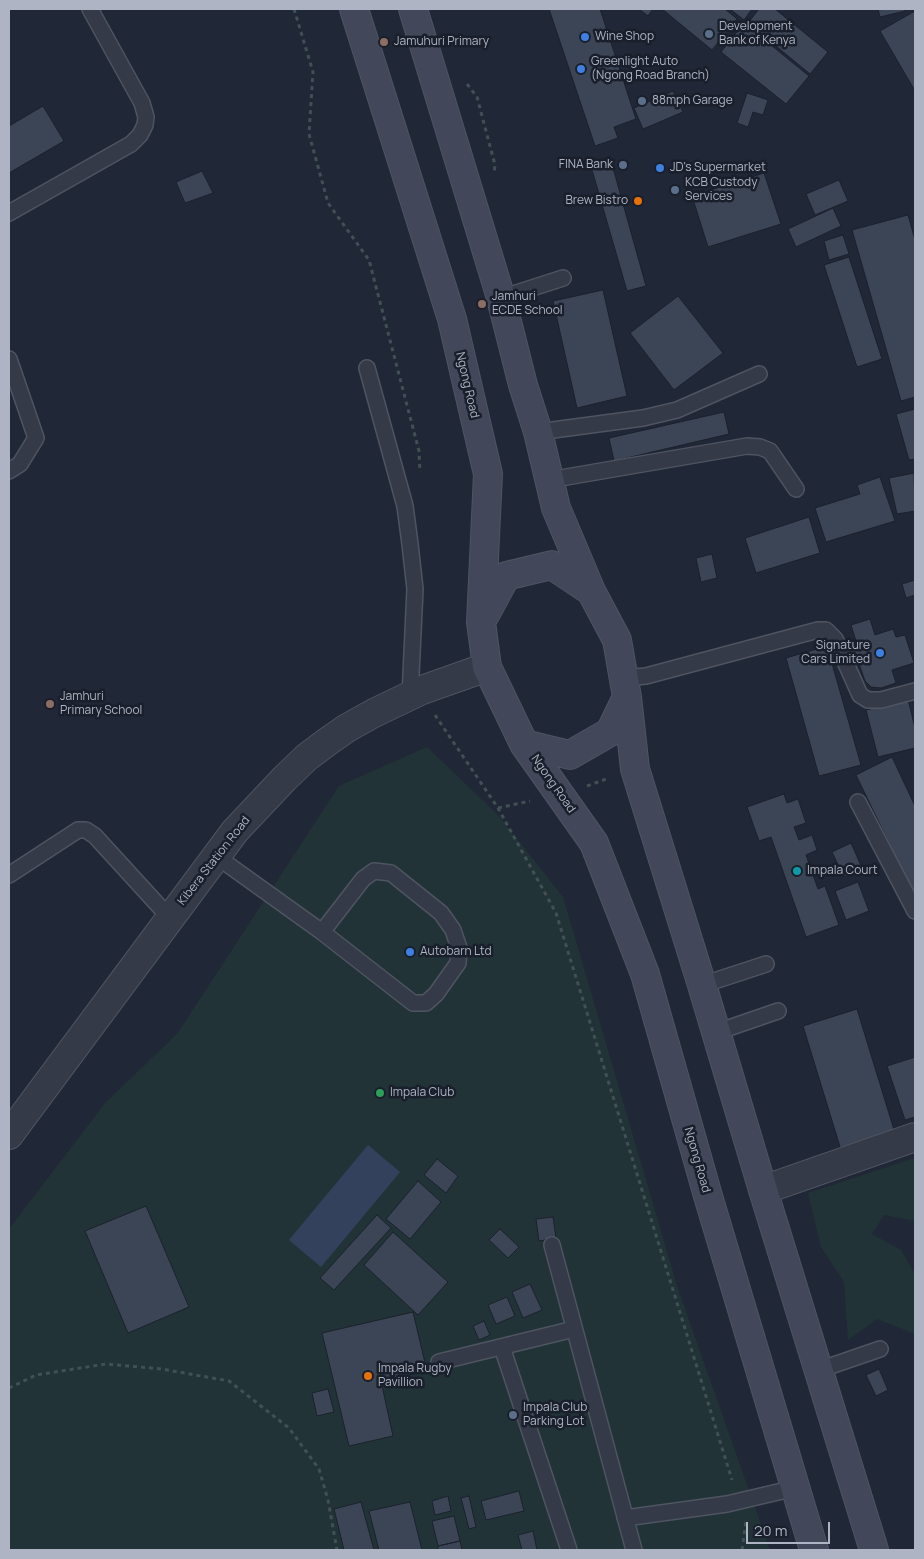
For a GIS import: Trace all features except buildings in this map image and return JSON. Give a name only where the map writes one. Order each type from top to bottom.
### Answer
[{"type":"main road","name":"Ngong Road","points":[[354,9],[452,319],[488,474],[481,622],[487,668],[524,744],[594,843],[645,974],[702,1177],[814,1550]]},
{"type":"main road","points":[[413,9],[501,298],[523,385],[538,432],[556,508],[591,591],[617,640],[626,688],[635,769],[874,1550]]},
{"type":"main road","points":[[481,622],[506,576],[552,565],[591,591]]},
{"type":"main road","points":[[524,744],[570,755],[610,732],[626,688]]},
{"type":"street","name":"Kibera Station Road","points":[[9,1135],[169,917],[235,831],[307,757],[346,728],[416,693],[487,668]]},
{"type":"street","points":[[763,1190],[915,1137]]},
{"type":"lane","points":[[9,213],[132,144],[140,135],[145,125],[146,117],[142,103],[90,9]]},
{"type":"lane","points":[[501,298],[562,278]]},
{"type":"lane","points":[[9,359],[36,438],[20,464],[9,471]]},
{"type":"lane","points":[[367,368],[405,506],[415,589],[416,693]]},
{"type":"lane","points":[[538,432],[643,418],[677,410],[758,374]]},
{"type":"lane","points":[[549,480],[747,446],[760,447],[770,452],[796,489]]},
{"type":"lane","points":[[626,688],[646,676],[818,630],[826,630],[835,638],[860,695],[868,700],[880,700],[915,691]]},
{"type":"lane","points":[[858,802],[915,911]]},
{"type":"lane","points":[[9,876],[78,830],[86,830],[95,836],[169,917]]},
{"type":"lane","points":[[216,856],[322,932],[413,1003],[426,1003],[436,994],[458,963],[459,948],[453,930],[441,913],[391,873],[374,871],[363,879],[322,932]]},
{"type":"lane","points":[[702,985],[766,964]]},
{"type":"lane","points":[[716,1032],[778,1011]]},
{"type":"lane","points":[[552,1245],[634,1550]]},
{"type":"lane","points":[[439,1362],[574,1329]]},
{"type":"lane","points":[[502,1347],[569,1550]]},
{"type":"lane","points":[[819,1370],[880,1349]]},
{"type":"lane","points":[[625,1518],[738,1501],[795,1488]]},
{"type":"path","points":[[294,9],[313,72],[309,134],[328,203],[369,260],[419,451],[420,481]]},
{"type":"path","points":[[416,693],[436,717],[498,808],[556,913],[738,1501],[746,1521],[742,1550]]},
{"type":"path","points":[[9,1388],[36,1375],[106,1364],[162,1369],[229,1381],[289,1428],[319,1469],[328,1500],[337,1550]]},
{"type":"shaded area","name":"Impala Club","points":[[427,747],[499,816],[563,897],[678,1289],[770,1550],[9,1550],[9,1229],[106,1102],[177,1034],[339,786]]},
{"type":"shaded area","points":[[915,1158],[915,1221],[884,1215],[872,1234],[901,1250],[915,1274],[915,1334],[877,1319],[848,1340],[844,1282],[821,1247],[808,1193]]},
{"type":"water","points":[[368,1145],[400,1172],[321,1267],[289,1240]]},
{"type":"place","name":"Development Bank of Kenya","points":[[709,34]]},
{"type":"place","name":"Wine Shop","points":[[585,37]]},
{"type":"place","name":"Jamuhuri Primary","points":[[384,42]]},
{"type":"place","name":"Greenlight Auto (Ngong Road Branch)","points":[[581,69]]},
{"type":"place","name":"88mph Garage","points":[[642,101]]},
{"type":"place","name":"FINA Bank","points":[[623,165]]},
{"type":"place","name":"JD's Supermarket","points":[[660,168]]},
{"type":"place","name":"KCB Custody Services","points":[[675,190]]},
{"type":"place","name":"Brew Bistro","points":[[638,201]]},
{"type":"place","name":"Jamhuri ECDE School","points":[[482,304]]},
{"type":"place","name":"Signature Cars Limited","points":[[880,653]]},
{"type":"place","name":"Jamhuri Primary School","points":[[50,704]]},
{"type":"place","name":"Impala Court","points":[[797,871]]},
{"type":"place","name":"Autobarn Ltd","points":[[410,952]]},
{"type":"place","name":"Impala Club","points":[[380,1093]]},
{"type":"place","name":"Impala Rugby Pavillion","points":[[368,1376]]},
{"type":"place","name":"Impala Club Parking Lot","points":[[513,1415]]}]
